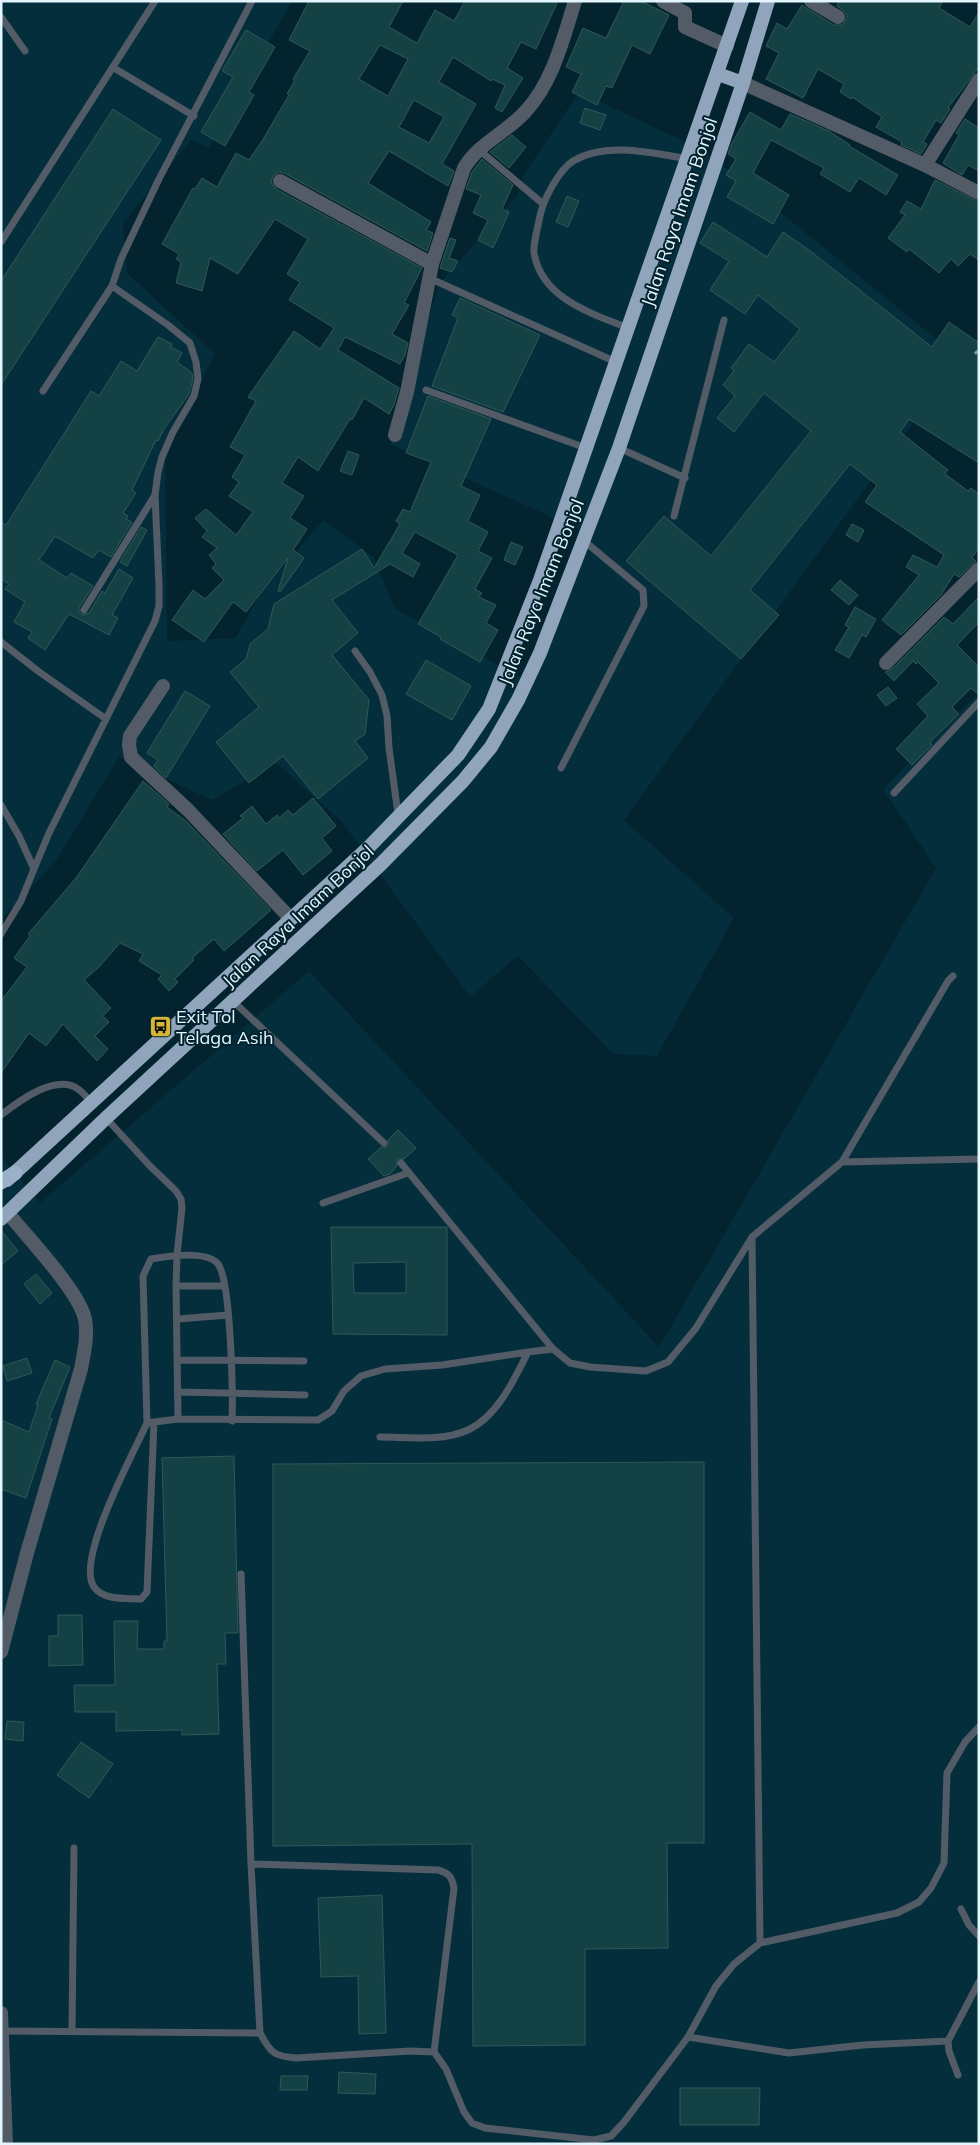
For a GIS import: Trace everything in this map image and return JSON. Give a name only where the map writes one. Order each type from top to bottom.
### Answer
[{"type":"highway","name":"Jalan Raya Imam Bonjol","points":[[15,1173],[367,849],[398,814],[458,754],[489,709],[540,580],[742,1]]},
{"type":"highway","name":"Jalan Raya Imam Bonjol","points":[[4,1216],[106,1118],[234,1002],[387,858],[463,782],[491,747],[518,700],[540,653],[618,448],[743,84],[768,1]]},
{"type":"highway","points":[[718,74],[743,84]]},
{"type":"highway","points":[[1,1183],[15,1173]]},
{"type":"street","points":[[395,436],[407,392],[430,271],[464,168],[478,148],[523,114],[537,98],[553,64],[576,1]]},
{"type":"street","points":[[663,1],[685,13],[685,27],[727,46]]},
{"type":"street","points":[[811,1],[838,17]]},
{"type":"street","points":[[925,165],[979,80]]},
{"type":"street","points":[[743,84],[925,165],[979,193]]},
{"type":"street","points":[[280,181],[430,271]]},
{"type":"street","points":[[886,663],[979,569]]},
{"type":"street","points":[[163,686],[130,736],[131,757],[188,810],[290,918]]},
{"type":"street","points":[[1,1652],[27,1553],[81,1369],[86,1345],[84,1318],[77,1301],[59,1275],[4,1216]]},
{"type":"street","points":[[1,2013],[6,2144]]},
{"type":"lane","points":[[1,242],[114,68],[155,1]]},
{"type":"lane","points":[[43,391],[112,286],[121,259],[159,179],[194,116],[252,1]]},
{"type":"lane","points":[[1,17],[25,51]]},
{"type":"lane","points":[[114,68],[194,116]]},
{"type":"lane","points":[[478,148],[542,203]]},
{"type":"lane","points":[[628,328],[575,306],[557,293],[543,278],[534,252],[542,203],[559,176],[572,162],[591,155],[624,149],[688,159]]},
{"type":"lane","points":[[430,271],[616,362]]},
{"type":"lane","points":[[1,934],[21,901],[49,833],[155,621],[159,606],[155,495],[162,457],[173,432],[194,396],[198,379],[196,362],[190,343],[168,325],[112,286]]},
{"type":"lane","points":[[674,516],[724,320]]},
{"type":"lane","points":[[426,390],[586,448]]},
{"type":"lane","points":[[618,448],[685,478]]},
{"type":"lane","points":[[84,610],[155,495]]},
{"type":"lane","points":[[561,768],[644,606],[645,596],[643,590],[583,540]]},
{"type":"lane","points":[[1,642],[106,719]]},
{"type":"lane","points":[[355,651],[370,672],[382,695],[387,716],[389,748],[398,814]]},
{"type":"lane","points":[[894,793],[979,702]]},
{"type":"lane","points":[[1,805],[19,836],[34,869]]},
{"type":"lane","points":[[400,1163],[553,1349],[570,1363],[590,1367],[646,1371],[668,1362],[696,1328],[752,1237],[842,1162],[948,980],[953,976]]},
{"type":"lane","points":[[234,1002],[384,1143]]},
{"type":"lane","points":[[1,1114],[35,1092],[55,1084],[77,1088],[92,1103]]},
{"type":"lane","points":[[106,1118],[178,1195],[182,1208],[176,1286],[178,1319],[178,1419]]},
{"type":"lane","points":[[842,1162],[979,1159]]},
{"type":"lane","points":[[323,1202],[408,1173]]},
{"type":"lane","points":[[752,1237],[760,1943]]},
{"type":"lane","points":[[151,1423],[99,1525],[90,1575],[94,1588],[103,1594],[115,1598],[141,1598],[147,1592],[151,1423],[143,1276],[151,1258],[177,1255],[207,1257],[218,1264],[225,1286],[228,1315],[233,1393],[232,1420]]},
{"type":"lane","points":[[176,1286],[225,1286]]},
{"type":"lane","points":[[178,1319],[228,1315]]},
{"type":"lane","points":[[151,1423],[178,1419],[318,1420],[332,1411],[344,1391],[361,1376],[385,1369],[442,1365],[553,1349]]},
{"type":"lane","points":[[380,1437],[444,1436],[468,1430],[485,1418],[501,1399],[512,1384],[528,1352]]},
{"type":"lane","points":[[177,1360],[304,1361]]},
{"type":"lane","points":[[178,1392],[306,1395]]},
{"type":"lane","points":[[241,1574],[251,1864],[260,2033],[268,2047],[279,2056],[296,2058],[410,2051],[434,2052]]},
{"type":"lane","points":[[251,1864],[438,1870],[445,1872],[452,1878],[454,1888],[434,2052],[446,2069],[464,2112],[472,2123],[485,2128],[594,2140],[611,2136],[624,2122],[688,2037],[716,1986],[734,1964],[760,1943],[897,1913],[919,1902],[931,1888],[944,1863],[947,1773],[965,1742],[979,1727]]},
{"type":"lane","points":[[72,2031],[74,1848]]},
{"type":"lane","points":[[962,1909],[969,1925],[979,1936]]},
{"type":"lane","points":[[958,2075],[949,2051],[948,2041],[979,1982]]},
{"type":"lane","points":[[2,2031],[260,2033]]},
{"type":"lane","points":[[688,2037],[789,2053],[863,2044],[948,2041]]},
{"type":"path","points":[[975,354],[979,349]]},
{"type":"shaded area","points":[[1,1],[292,1],[209,147],[191,140],[123,223],[127,273],[215,354],[165,448],[167,641],[235,638],[264,588],[324,520],[373,557],[395,609],[522,678],[583,540],[578,529],[390,444],[439,284],[518,195],[523,176],[579,92],[705,151],[960,358],[624,820],[734,918],[657,1056],[613,1054],[518,956],[470,997],[342,822],[276,763],[212,800],[119,757],[55,862],[1,920]]},
{"type":"shaded area","points":[[979,693],[979,2144],[1,2144],[1,1156],[40,1203],[309,971],[659,1347],[936,868],[883,789]]},
{"type":"building","points":[[309,1],[403,1],[389,27],[417,43],[435,10],[454,21],[465,1],[558,1],[536,49],[521,42],[507,68],[523,78],[502,112],[495,108],[505,85],[492,79],[491,81],[453,57],[439,82],[476,104],[442,164],[454,171],[448,186],[389,151],[368,183],[431,222],[426,230],[433,233],[427,251],[284,173],[279,172],[273,176],[271,182],[276,189],[422,268],[404,303],[409,305],[392,334],[408,343],[400,364],[345,337],[338,350],[399,388],[389,414],[364,398],[352,420],[350,419],[318,471],[298,457],[282,483],[304,496],[290,518],[307,529],[293,550],[304,558],[280,592],[278,591],[288,558],[246,612],[233,602],[204,642],[172,620],[193,590],[205,599],[224,580],[212,568],[216,564],[209,555],[217,548],[202,537],[207,531],[195,518],[206,509],[236,535],[253,512],[229,496],[239,482],[232,477],[245,455],[230,447],[256,401],[248,397],[294,331],[320,349],[334,328],[289,300],[300,282],[287,274],[308,239],[275,219],[238,274],[210,258],[202,291],[176,283],[181,262],[176,259],[179,254],[162,244],[193,188],[195,189],[202,178],[217,187],[236,153],[249,160],[262,141],[289,95],[287,94],[295,80],[293,79],[310,51],[289,40]],"holes":[[[380,45],[408,59],[388,96],[359,79]],[[414,100],[444,117],[429,143],[399,127]]]},
{"type":"building","points":[[624,1],[641,1],[669,15],[650,54],[632,45],[612,88],[606,86],[597,105],[572,92],[581,74],[566,67],[583,28],[606,38]]},
{"type":"building","points":[[839,1],[943,1],[939,8],[970,27],[979,12],[979,67],[948,108],[950,109],[941,123],[936,120],[923,142],[927,144],[921,154],[901,145],[902,142],[876,127],[882,117],[852,97],[851,99],[840,92],[844,84],[818,69],[803,98],[766,79],[779,53],[766,46],[777,23],[787,29],[802,5],[834,25],[842,25],[847,17],[845,12],[837,6]]},
{"type":"building","points":[[246,30],[275,47],[249,92],[254,95],[225,146],[201,132],[233,77],[222,71]]},
{"type":"building","points":[[585,108],[606,115],[600,130],[580,123]]},
{"type":"building","points":[[113,109],[161,140],[1,385],[1,281]]},
{"type":"building","points":[[750,112],[781,130],[790,114],[829,131],[849,146],[898,175],[886,195],[859,178],[850,192],[820,174],[824,168],[771,140],[753,173],[789,195],[773,224],[727,197],[736,181],[726,175],[736,159],[728,154],[732,143]]},
{"type":"building","points":[[965,119],[979,128],[979,171],[968,165],[962,175],[943,163],[959,135],[956,133]]},
{"type":"building","points":[[512,135],[526,147],[509,168],[490,152]]},
{"type":"building","points":[[482,159],[513,185],[502,209],[509,212],[493,248],[478,240],[488,220],[473,213],[481,195],[466,189],[472,172]]},
{"type":"building","points":[[935,180],[979,202],[979,260],[970,254],[958,266],[951,259],[939,273],[909,249],[907,252],[888,238],[905,215],[900,212],[907,201],[921,209]]},
{"type":"building","points":[[567,196],[579,201],[568,227],[556,222]]},
{"type":"building","points":[[713,222],[767,257],[783,232],[809,250],[932,347],[949,322],[979,343],[979,463],[909,419],[900,432],[948,470],[945,474],[968,491],[971,488],[979,494],[979,548],[972,558],[976,561],[959,577],[954,574],[941,595],[901,635],[882,620],[919,575],[906,567],[913,555],[937,567],[944,555],[865,502],[877,485],[850,464],[750,590],[779,615],[741,659],[626,561],[664,516],[711,556],[811,431],[764,393],[734,432],[717,418],[735,396],[723,385],[734,371],[731,368],[749,344],[774,362],[800,329],[758,295],[745,314],[710,290],[729,261],[700,243]]},
{"type":"building","points":[[450,238],[456,240],[449,258],[458,261],[452,272],[440,268]]},
{"type":"building","points":[[460,298],[540,335],[503,412],[432,386],[458,318],[452,315]]},
{"type":"building","points":[[158,337],[172,344],[171,347],[182,353],[177,362],[192,373],[193,379],[189,394],[164,429],[158,441],[156,440],[132,490],[136,493],[123,513],[128,516],[126,519],[132,522],[111,557],[99,550],[93,558],[55,536],[39,560],[67,578],[71,573],[93,586],[79,608],[79,612],[83,615],[89,613],[102,591],[105,593],[119,569],[133,578],[112,615],[118,618],[109,635],[69,614],[45,650],[28,638],[32,632],[14,622],[25,602],[5,589],[9,584],[1,579],[1,522],[6,525],[91,391],[99,396],[121,361],[137,371]]},
{"type":"building","points":[[428,396],[491,419],[461,486],[480,495],[468,521],[488,532],[478,551],[492,558],[475,589],[482,593],[479,597],[496,605],[486,623],[498,630],[480,662],[418,624],[458,555],[415,532],[402,553],[420,564],[413,577],[390,564],[332,600],[358,633],[332,655],[369,700],[365,734],[355,741],[368,758],[318,799],[283,756],[249,783],[216,742],[259,707],[230,672],[246,659],[250,644],[268,629],[274,604],[362,549],[374,568],[400,524],[396,521],[403,509],[410,512],[431,462],[406,453]]},
{"type":"building","points":[[348,451],[359,455],[352,475],[340,471]]},
{"type":"building","points":[[852,524],[864,530],[858,542],[846,535]]},
{"type":"building","points":[[141,527],[147,530],[127,566],[120,562]]},
{"type":"building","points":[[511,542],[523,547],[515,565],[504,560]]},
{"type":"building","points":[[840,580],[858,595],[849,605],[831,590]]},
{"type":"building","points":[[979,597],[979,622],[957,645],[979,667],[979,695],[971,688],[952,707],[959,714],[930,742],[932,745],[912,765],[896,749],[928,716],[917,704],[939,683],[918,662],[916,664],[913,661],[894,681],[885,672],[892,669],[944,617],[953,624]]},
{"type":"building","points":[[855,607],[876,619],[866,637],[862,635],[849,658],[835,650],[849,627],[845,625]]},
{"type":"building","points":[[426,660],[471,686],[452,720],[406,694]]},
{"type":"building","points":[[888,687],[897,698],[886,706],[877,695]]},
{"type":"building","points":[[185,691],[210,706],[166,778],[154,766],[158,760],[147,753]]},
{"type":"building","points":[[143,781],[169,804],[167,807],[186,821],[271,910],[224,951],[214,939],[192,958],[194,960],[175,979],[178,982],[169,991],[158,979],[162,975],[139,961],[143,954],[120,943],[99,967],[84,980],[111,1008],[103,1016],[109,1022],[95,1036],[108,1049],[97,1061],[63,1024],[46,1046],[29,1033],[1,1073],[1,1001],[27,967],[14,958],[30,936],[28,934],[76,878]]},
{"type":"building","points":[[313,798],[336,826],[322,838],[332,851],[303,875],[283,850],[257,871],[223,834],[243,818],[240,816],[252,806],[266,824],[277,815],[279,818],[288,810],[293,815]]},
{"type":"building","points":[[398,1130],[416,1148],[404,1159],[397,1159],[397,1166],[390,1174],[384,1176],[368,1159],[381,1147],[387,1147],[389,1144],[388,1140]]},
{"type":"building","points":[[331,1227],[447,1227],[447,1335],[333,1334]],"holes":[[[406,1262],[406,1293],[354,1293],[353,1263]]]},
{"type":"building","points":[[1,1230],[18,1251],[1,1265]]},
{"type":"building","points":[[36,1274],[52,1293],[40,1304],[24,1284]]},
{"type":"building","points":[[27,1358],[32,1373],[7,1381],[3,1366]]},
{"type":"building","points":[[55,1360],[70,1367],[49,1418],[52,1419],[26,1498],[1,1489],[1,1420],[29,1432],[38,1405],[36,1404]]},
{"type":"building","points":[[234,1456],[238,1633],[225,1633],[226,1664],[217,1664],[219,1734],[182,1735],[182,1730],[116,1731],[116,1712],[75,1712],[74,1685],[115,1685],[114,1621],[138,1621],[137,1649],[164,1649],[164,1641],[167,1641],[162,1458]]},
{"type":"building","points":[[704,1462],[704,1843],[667,1843],[668,1948],[585,1949],[585,2045],[473,2046],[472,1844],[273,1846],[273,1464]]},
{"type":"building","points":[[58,1615],[82,1615],[83,1665],[49,1666],[49,1636],[58,1636]]},
{"type":"building","points":[[7,1721],[24,1722],[23,1741],[5,1739]]},
{"type":"building","points":[[81,1742],[113,1764],[89,1798],[57,1775]]},
{"type":"building","points":[[382,1895],[386,2033],[359,2034],[358,1976],[321,1977],[318,1898]]},
{"type":"building","points":[[339,2072],[376,2074],[375,2094],[338,2093]]},
{"type":"building","points":[[281,2076],[308,2076],[307,2090],[280,2090]]},
{"type":"building","points":[[680,2088],[760,2088],[759,2125],[680,2125]]},
{"type":"place","name":"Exit Tol Telaga Asih","points":[[160,1026]]}]
